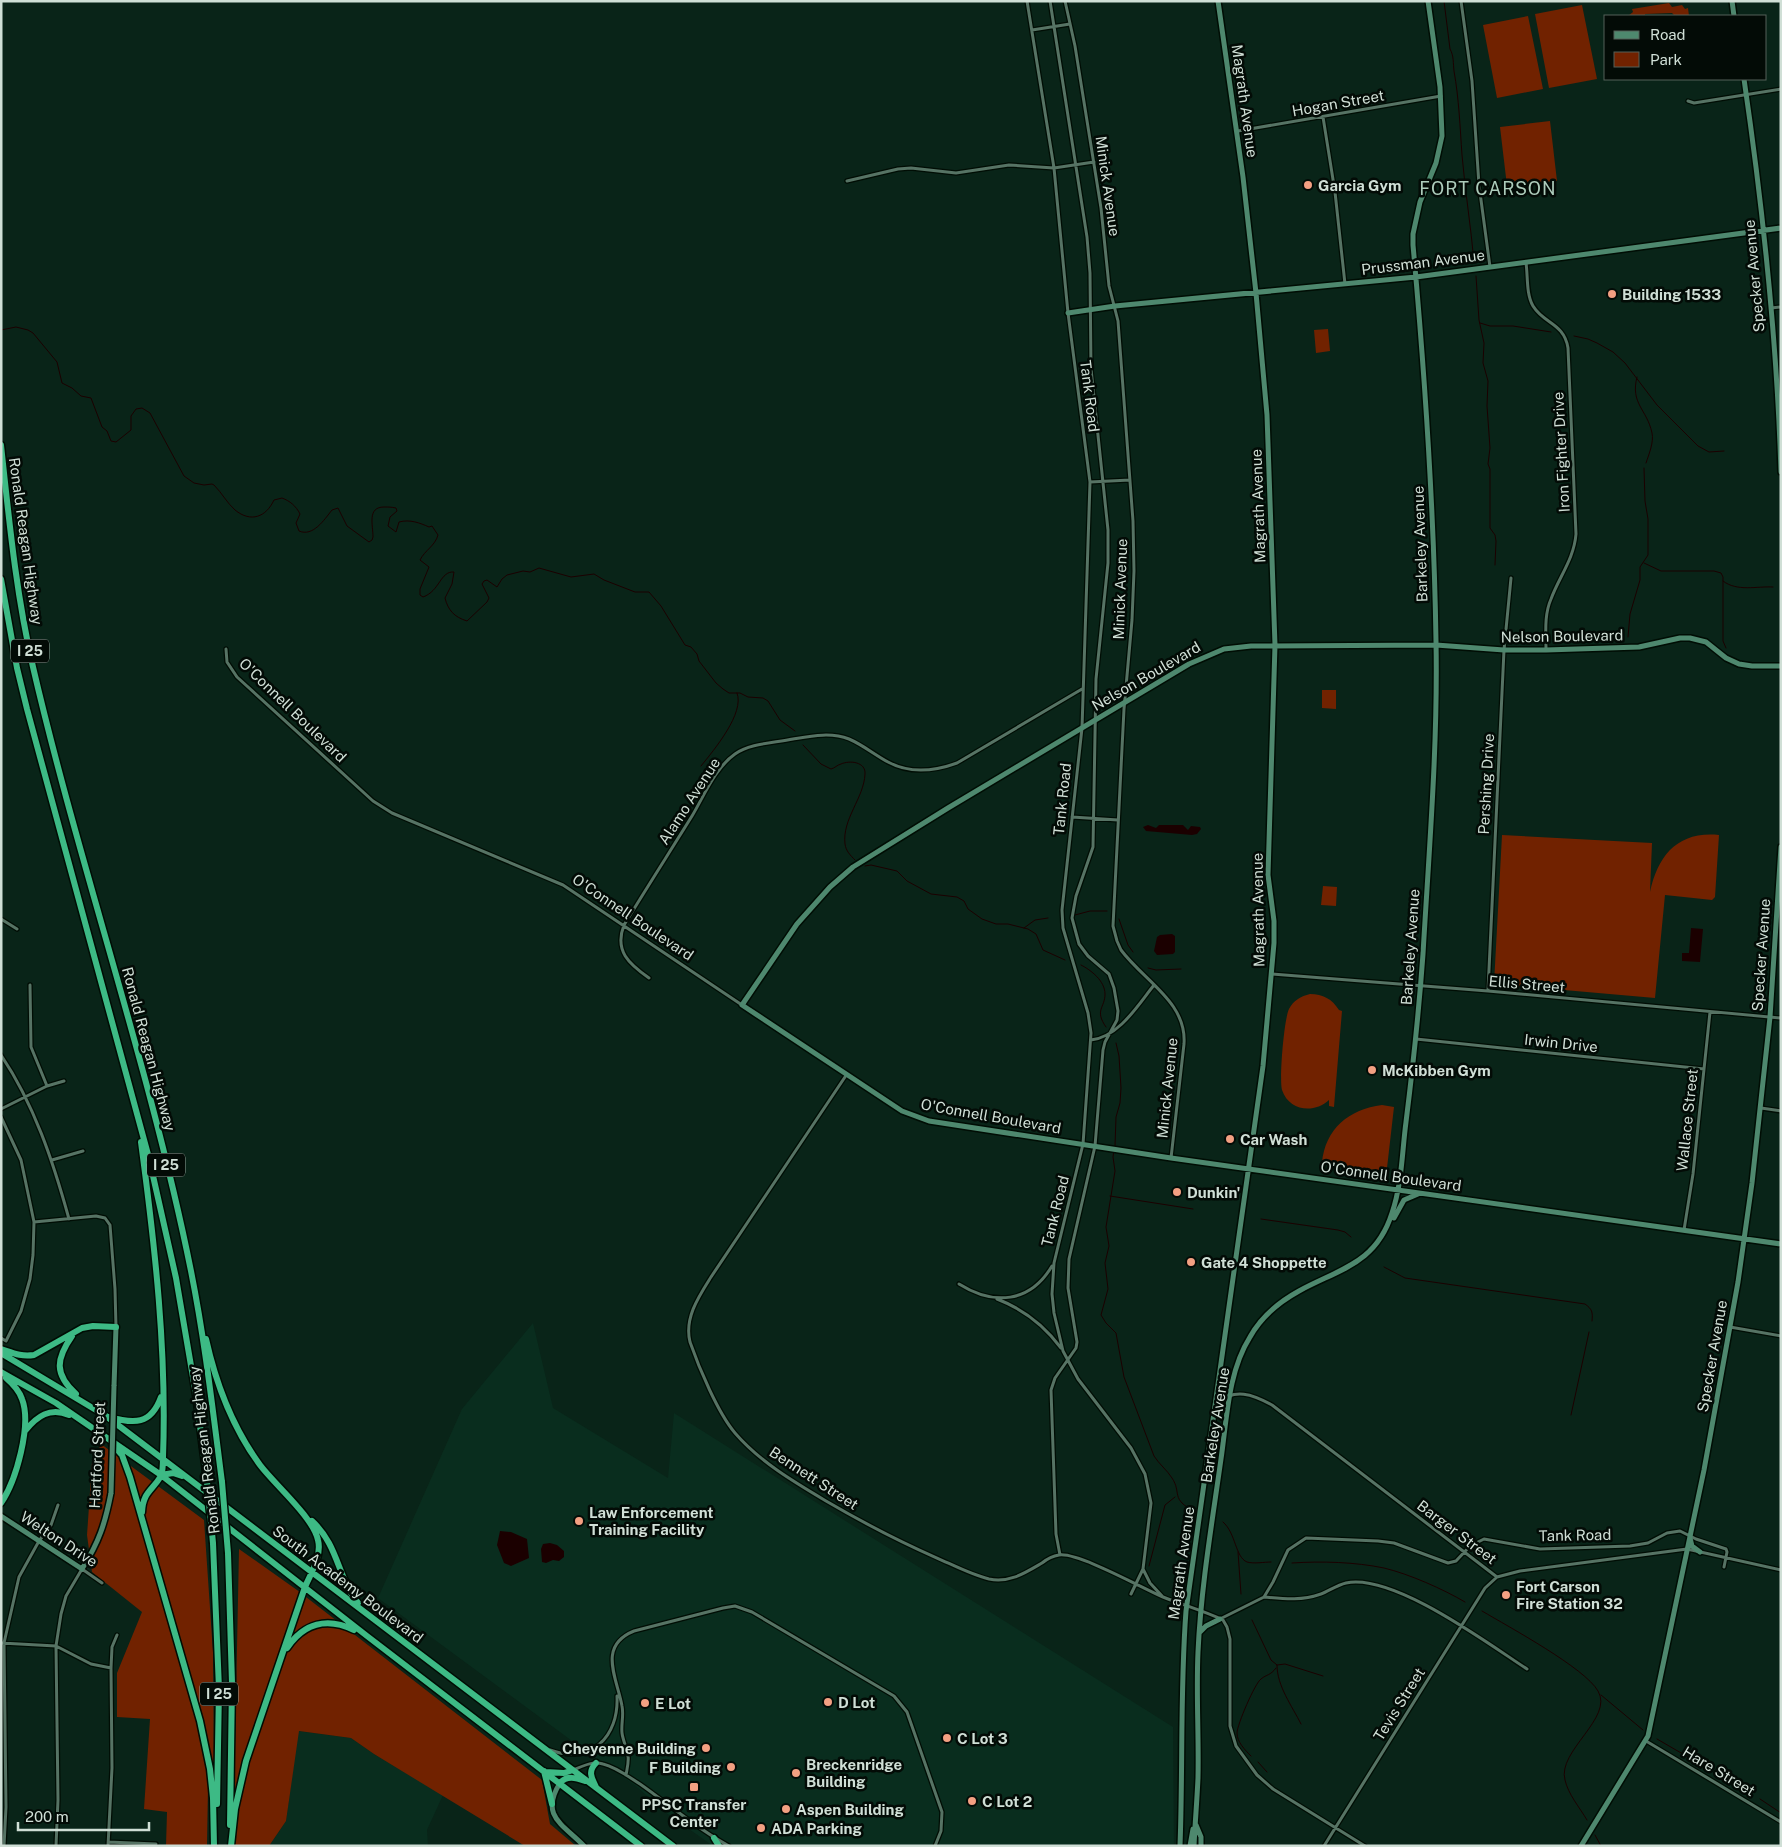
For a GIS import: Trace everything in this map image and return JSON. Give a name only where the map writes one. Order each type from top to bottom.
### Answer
[{"type":"highway","name":"Ronald Reagan Highway","points":[[1,445],[17,579],[32,665],[156,1125],[191,1271],[222,1482],[228,1553],[232,1683],[230,1846]]},
{"type":"highway","name":"Ronald Reagan Highway","points":[[1,579],[17,668],[27,710],[149,1158],[176,1278],[196,1394],[213,1543],[219,1689],[219,1744],[214,1846]]},
{"type":"highway","points":[[140,1128],[160,1304],[163,1459],[162,1475],[146,1495],[142,1505],[142,1520]]},
{"type":"highway","points":[[196,1303],[216,1378],[236,1425],[259,1464],[327,1538],[347,1586],[365,1612]]},
{"type":"highway","points":[[1,1349],[17,1355],[34,1355],[82,1328],[93,1326],[116,1327]]},
{"type":"highway","points":[[74,1332],[61,1354],[60,1369],[64,1382],[86,1404]]},
{"type":"highway","name":"South Academy Boulevard","points":[[1,1353],[106,1416],[673,1846]]},
{"type":"highway","points":[[1,1373],[17,1388],[23,1400],[25,1414],[25,1431],[13,1480],[1,1504]]},
{"type":"highway","name":"South Academy Boulevard","points":[[1,1373],[90,1426],[162,1475],[366,1636],[641,1846]]},
{"type":"highway","points":[[106,1416],[126,1422],[144,1420],[158,1407],[162,1394]]},
{"type":"highway","points":[[25,1431],[35,1419],[51,1412],[64,1413],[90,1426]]},
{"type":"highway","points":[[104,1436],[122,1455],[126,1463],[200,1721],[210,1769],[214,1846]]},
{"type":"highway","points":[[162,1475],[173,1473],[186,1477]]},
{"type":"highway","points":[[230,1846],[235,1809],[246,1761],[305,1587],[319,1553],[318,1540],[312,1526],[302,1513]]},
{"type":"highway","points":[[282,1655],[296,1636],[307,1628],[320,1624],[342,1624],[366,1636]]},
{"type":"highway","points":[[596,1763],[590,1773],[596,1788]]},
{"type":"highway","points":[[552,1804],[544,1772],[564,1773],[573,1770]]},
{"type":"highway","points":[[560,1784],[566,1778],[588,1782]]},
{"type":"highway","points":[[714,1838],[719,1846]]},
{"type":"street","name":"Tank Road","points":[[1026,1],[1054,168],[1068,314],[1090,482],[1082,728],[1062,918],[1067,942],[1090,1020],[1091,1040],[1083,1144],[1054,1263],[1052,1294],[1054,1313],[1063,1351],[1091,1397],[1135,1455],[1146,1474],[1151,1502],[1143,1569],[1131,1594]]},
{"type":"street","points":[[1050,1],[1088,245],[1091,370],[1108,530],[1108,564],[1096,679],[1093,847],[1076,896],[1072,918],[1079,944],[1088,956],[1104,968],[1112,981],[1118,1011],[1117,1020],[1103,1050],[1094,1146],[1069,1258],[1068,1288],[1077,1342],[1074,1353],[1055,1378],[1052,1390],[1056,1534],[1060,1554],[1075,1557],[1163,1597],[1220,1619],[1228,1627],[1230,1639],[1230,1726],[1234,1743],[1254,1771],[1267,1784],[1365,1846]]},
{"type":"street","name":"Minick Avenue","points":[[1065,1],[1094,162],[1109,286],[1119,330],[1133,521],[1134,571],[1132,620],[1124,702],[1113,919],[1118,946],[1178,1013],[1183,1028],[1184,1037],[1171,1158]]},
{"type":"street","name":"Magrath Avenue","points":[[1180,1846],[1183,1650],[1186,1606],[1263,1066],[1272,974],[1274,926],[1268,874],[1275,645],[1267,415],[1238,131],[1218,1]]},
{"type":"street","name":"Barkeley Avenue","points":[[1194,1846],[1198,1779],[1201,1612],[1234,1372],[1252,1332],[1278,1304],[1297,1292],[1352,1266],[1368,1253],[1385,1231],[1391,1217],[1397,1190],[1421,986],[1432,808],[1436,645],[1432,494],[1414,234],[1420,202],[1436,163],[1441,143],[1443,118],[1434,28],[1428,1]]},
{"type":"street","points":[[1460,1],[1473,88],[1479,185],[1490,267]]},
{"type":"street","points":[[1732,1],[1734,15]]},
{"type":"street","points":[[1032,30],[1070,24]]},
{"type":"street","name":"Specker Avenue","points":[[1744,80],[1763,230],[1781,472]]},
{"type":"street","points":[[1688,101],[1694,103],[1781,89]]},
{"type":"street","name":"Hogan Street","points":[[1238,131],[1442,96]]},
{"type":"street","points":[[1323,117],[1335,192],[1345,284]]},
{"type":"street","points":[[847,181],[898,169],[911,168],[956,173],[1009,165],[1054,168],[1094,162]]},
{"type":"street","name":"Prussman Avenue","points":[[1068,314],[1115,306],[1416,277],[1781,228]]},
{"type":"street","name":"Iron Fighter Drive","points":[[1526,263],[1529,294],[1533,305],[1563,333],[1567,343],[1568,354],[1576,534],[1572,555],[1549,603],[1546,620],[1546,650]]},
{"type":"street","points":[[1770,308],[1781,307]]},
{"type":"street","points":[[1090,482],[1130,480]]},
{"type":"street","name":"Pershing Drive","points":[[1488,992],[1504,650],[1511,578]]},
{"type":"street","name":"Nelson Boulevard","points":[[742,1004],[797,924],[845,873],[1124,702],[1189,664],[1210,654],[1235,647],[1275,645],[1436,645],[1504,650],[1639,647],[1680,638],[1690,638],[1706,642],[1726,658],[1739,664],[1781,666]]},
{"type":"street","name":"O'Connell Boulevard","points":[[226,649],[227,662],[236,677],[372,801],[401,817],[563,884],[902,1111],[924,1120],[1171,1158],[1781,1244]]},
{"type":"street","name":"Alamo Avenue","points":[[649,978],[624,956],[621,940],[624,925],[715,778],[729,759],[741,750],[807,736],[832,735],[849,739],[900,767],[918,770],[938,769],[957,763],[1083,689]]},
{"type":"street","points":[[1072,817],[1118,820]]},
{"type":"street","name":"Specker Avenue","points":[[1581,1846],[1646,1741],[1652,1722],[1690,1536],[1730,1327],[1744,1238],[1761,1108],[1770,1017],[1780,892],[1781,847]]},
{"type":"street","points":[[1,919],[17,929]]},
{"type":"street","name":"Ellis Street","points":[[1272,974],[1781,1018]]},
{"type":"street","points":[[30,985],[31,1047],[47,1086]]},
{"type":"street","points":[[1091,1040],[1109,1034],[1134,1011],[1154,985]]},
{"type":"street","name":"Wallace Street","points":[[1684,1230],[1693,1174],[1710,1012]]},
{"type":"street","name":"Irwin Drive","points":[[1416,1040],[1704,1069]]},
{"type":"street","points":[[1,1054],[26,1096],[52,1160],[70,1219]]},
{"type":"street","name":"Bennett Street","points":[[847,1074],[699,1297],[689,1323],[689,1338],[692,1348],[722,1415],[746,1445],[784,1476],[872,1527],[939,1559],[993,1580],[1019,1577],[1050,1557],[1060,1554]]},
{"type":"street","points":[[1,1108],[47,1086],[64,1082]]},
{"type":"street","points":[[1761,1108],[1781,1110]]},
{"type":"street","points":[[1,1117],[22,1160],[34,1222],[30,1279],[21,1311],[6,1341],[1,1338]]},
{"type":"street","points":[[52,1160],[83,1151]]},
{"type":"street","points":[[1385,1231],[1402,1202],[1407,1198],[1420,1194]]},
{"type":"street","name":"Hartford Street","points":[[34,1222],[96,1216],[105,1218],[110,1225],[115,1289],[116,1327],[111,1493],[106,1519],[96,1547],[66,1596],[56,1646],[58,1800],[56,1846]]},
{"type":"street","points":[[994,1298],[1007,1298],[1026,1292],[1041,1281],[1054,1263]]},
{"type":"street","points":[[959,1284],[974,1293],[994,1298],[1012,1306],[1033,1319],[1045,1329],[1063,1351]]},
{"type":"street","points":[[1730,1327],[1781,1336]]},
{"type":"street","points":[[1215,1404],[1231,1394]]},
{"type":"street","name":"Barger Street","points":[[1231,1394],[1247,1394],[1272,1405],[1497,1577],[1520,1571],[1687,1549],[1781,1570]]},
{"type":"street","points":[[4,1846],[6,1807],[3,1643],[19,1577],[39,1541],[51,1525],[58,1505]]},
{"type":"street","name":"Welton Drive","points":[[1,1516],[102,1583]]},
{"type":"street","name":"Tank Road","points":[[1264,1597],[1288,1550],[1306,1538],[1378,1540],[1394,1543],[1448,1563],[1456,1561],[1474,1543],[1484,1539],[1540,1549],[1643,1544],[1652,1542],[1667,1533],[1682,1531],[1696,1540],[1726,1549],[1726,1558]]},
{"type":"street","points":[[1690,1536],[1692,1546],[1700,1552]]},
{"type":"street","points":[[1724,1567],[1726,1558]]},
{"type":"street","points":[[1143,1569],[1150,1582],[1163,1597]]},
{"type":"street","name":"Tevis Street","points":[[1324,1846],[1485,1588],[1497,1577]]},
{"type":"street","points":[[1200,1632],[1206,1626],[1264,1597],[1295,1600],[1320,1594],[1346,1583],[1370,1584],[1401,1593],[1424,1604],[1527,1669]]},
{"type":"street","points":[[626,1775],[628,1756],[622,1735],[623,1712],[612,1667],[615,1647],[628,1634],[735,1606],[747,1609],[887,1691],[899,1701],[907,1712],[942,1812],[941,1831],[935,1846]]},
{"type":"street","points":[[117,1635],[112,1647],[111,1668],[112,1768],[108,1844],[156,1844]]},
{"type":"street","points":[[3,1643],[56,1646],[91,1664],[111,1668]]},
{"type":"street","points":[[542,1746],[558,1752],[576,1754],[585,1753],[597,1747],[608,1735],[616,1719],[617,1690]]},
{"type":"street","name":"Hare Street","points":[[1646,1741],[1781,1822]]},
{"type":"street","points":[[573,1770],[583,1765],[596,1763],[611,1767],[626,1775],[714,1838],[729,1846]]},
{"type":"street","points":[[560,1784],[553,1795],[552,1813],[560,1826],[584,1846]]},
{"type":"street","name":"Barkeley Avenue","points":[[1190,1846],[1191,1834],[1195,1824]]},
{"type":"street","name":"Barkeley Avenue","points":[[1195,1824],[1201,1837],[1200,1846]]},
{"type":"shaded area","points":[[1148,825],[1156,828],[1159,825],[1183,825],[1188,830],[1191,826],[1200,827],[1201,829],[1197,834],[1192,835],[1146,831],[1143,827]]},
{"type":"shaded area","points":[[1691,928],[1703,929],[1700,962],[1682,961],[1682,953],[1689,953]]},
{"type":"shaded area","points":[[1172,934],[1175,936],[1175,952],[1173,954],[1157,955],[1154,951],[1157,937]]},
{"type":"shaded area","points":[[533,1323],[553,1408],[668,1478],[674,1413],[1173,1727],[1174,1846],[713,1846],[665,1812],[636,1786],[378,1598],[462,1409]]},
{"type":"shaded area","points":[[500,1531],[511,1532],[527,1539],[529,1558],[511,1566],[504,1563],[497,1545]]},
{"type":"shaded area","points":[[543,1544],[557,1545],[564,1551],[564,1557],[559,1561],[542,1562],[541,1549]]},
{"type":"shaded area","points":[[298,1731],[351,1738],[443,1795],[427,1830],[428,1846],[269,1846],[286,1821]]},
{"type":"green space","points":[[1669,3],[1672,7],[1682,5],[1685,9],[1688,8],[1689,15],[1674,15],[1672,13],[1629,15],[1633,12],[1632,9]]},
{"type":"green space","points":[[1582,5],[1597,79],[1549,88],[1535,14]]},
{"type":"green space","points":[[1528,16],[1543,89],[1497,98],[1483,25]]},
{"type":"green space","points":[[1550,121],[1557,181],[1507,186],[1500,127]]},
{"type":"green space","points":[[1328,329],[1330,351],[1316,353],[1314,330]]},
{"type":"green space","points":[[1322,690],[1336,690],[1336,709],[1322,708]]},
{"type":"green space","points":[[1502,835],[1652,843],[1650,892],[1658,867],[1672,848],[1692,837],[1719,835],[1715,897],[1712,900],[1665,895],[1655,998],[1494,984]]},
{"type":"green space","points":[[1323,886],[1337,887],[1336,906],[1321,905]]},
{"type":"green space","points":[[1310,994],[1327,998],[1342,1011],[1334,1107],[1329,1106],[1329,1100],[1316,1107],[1302,1108],[1290,1102],[1282,1090],[1282,1063],[1287,1015],[1295,1001]]},
{"type":"green space","points":[[1382,1105],[1394,1107],[1387,1168],[1383,1171],[1322,1163],[1328,1140],[1341,1123],[1359,1111]]},
{"type":"green space","points":[[101,1444],[204,1520],[213,1652],[214,1772],[208,1787],[207,1846],[166,1846],[167,1812],[144,1809],[150,1719],[117,1717],[117,1673],[142,1612],[92,1572],[87,1535],[92,1463]]},
{"type":"green space","points":[[239,1549],[297,1590],[542,1780],[550,1824],[576,1846],[525,1846],[351,1738],[299,1731],[286,1821],[269,1846],[233,1846]]},
{"type":"waterway","points":[[1444,1],[1450,49],[1453,57],[1474,262]]},
{"type":"waterway","points":[[1476,276],[1479,320],[1484,343],[1483,363],[1488,381],[1490,528],[1495,535],[1496,541],[1495,565]]},
{"type":"waterway","points":[[1480,323],[1490,326],[1513,326],[1551,332]]},
{"type":"waterway","points":[[1,330],[16,327],[33,333],[57,362],[62,383],[72,388],[81,396],[91,398],[102,427],[107,431],[111,441],[116,442],[131,430],[131,416],[136,409],[142,408],[150,413],[184,476],[194,483],[214,485],[232,507],[241,514],[252,517],[258,516],[267,511],[274,500],[282,498],[292,504],[300,514],[296,523],[299,531],[309,532],[322,523],[332,510],[338,508],[347,526],[369,542],[373,537],[373,513],[379,508],[396,508],[397,511],[390,517],[388,526],[396,532],[399,522],[403,521],[432,526],[438,535],[435,542],[420,560],[429,567],[420,589],[420,595],[423,597],[429,594],[446,575],[454,572],[452,584],[445,598],[452,613],[462,619],[467,621],[487,602],[489,598],[482,584],[484,581],[487,580],[497,587],[507,575],[523,571],[530,572],[539,568],[571,577],[594,574],[635,592],[649,592],[661,606],[685,645],[691,647],[697,654],[699,661],[716,683],[729,693],[740,693],[748,697],[763,698],[768,701],[780,720],[795,731]]},
{"type":"waterway","points":[[1574,336],[1588,339],[1613,352],[1625,363],[1657,405],[1698,446],[1709,452],[1724,451]]},
{"type":"waterway","points":[[1637,377],[1635,386],[1637,400],[1652,433],[1651,448],[1646,463]]},
{"type":"waterway","points":[[1628,637],[1630,614],[1640,580],[1640,567],[1648,555],[1648,519],[1645,501],[1644,468]]},
{"type":"waterway","points":[[1644,563],[1661,571],[1714,571],[1721,573],[1723,577],[1723,641],[1726,648]]},
{"type":"waterway","points":[[1723,581],[1734,586],[1747,588],[1773,587]]},
{"type":"waterway","points":[[701,766],[733,721],[737,711],[737,693]]},
{"type":"waterway","points":[[803,745],[821,764],[831,769],[840,764],[853,762],[865,770],[864,783],[845,835],[846,849],[855,860]]},
{"type":"waterway","points":[[865,866],[871,865],[897,871],[907,881],[931,894],[957,897],[964,901],[968,909],[982,919],[996,924],[1008,924],[1028,929],[1036,934],[1043,950],[1065,960]]},
{"type":"waterway","points":[[1075,915],[1090,911],[1107,911]]},
{"type":"waterway","points":[[1024,928],[1035,920],[1048,918]]},
{"type":"waterway","points":[[1119,919],[1128,945],[1133,952]]},
{"type":"waterway","points":[[1081,965],[1093,973],[1103,985],[1105,999],[1100,1013],[1106,1027]]},
{"type":"waterway","points":[[1148,968],[1156,970],[1181,969]]},
{"type":"waterway","points":[[1115,1146],[1116,1117],[1120,1103],[1121,1088],[1119,1056],[1116,1043]]},
{"type":"waterway","points":[[1114,1150],[1115,1171],[1106,1227],[1109,1246],[1105,1263],[1108,1289],[1101,1315],[1116,1333],[1124,1377],[1154,1456],[1175,1483],[1179,1499],[1194,1511]]},
{"type":"waterway","points":[[1110,1196],[1193,1209]]},
{"type":"waterway","points":[[1261,1219],[1338,1230],[1345,1232],[1351,1237]]},
{"type":"waterway","points":[[1384,1267],[1405,1278],[1585,1304],[1592,1311],[1592,1321]]},
{"type":"waterway","points":[[1571,1415],[1589,1332]]},
{"type":"waterway","points":[[1149,1566],[1165,1505],[1175,1497]]},
{"type":"waterway","points":[[1223,1522],[1231,1532],[1243,1559],[1250,1563],[1271,1562]]},
{"type":"waterway","points":[[1238,1552],[1241,1594]]},
{"type":"waterway","points":[[1292,1563],[1338,1562],[1384,1568],[1426,1582],[1465,1602]]},
{"type":"waterway","points":[[1482,1611],[1563,1660],[1578,1671],[1598,1691],[1601,1701],[1598,1712],[1569,1758],[1565,1769],[1565,1780],[1569,1790],[1587,1820]]},
{"type":"waterway","points":[[1252,1620],[1271,1660],[1277,1665],[1279,1681],[1301,1724]]},
{"type":"waterway","points":[[1277,1665],[1285,1664],[1323,1676]]},
{"type":"waterway","points":[[1251,1756],[1238,1740],[1238,1729],[1258,1682],[1276,1668]]},
{"type":"waterway","points":[[1601,1695],[1643,1730]]},
{"type":"waterway","points":[[1657,1739],[1707,1768]]},
{"type":"waterway","points":[[1258,1762],[1267,1772]]},
{"type":"waterway","points":[[1720,1776],[1749,1793]]},
{"type":"waterway","points":[[1760,1799],[1781,1813]]},
{"type":"waterway","points":[[1595,1835],[1601,1846]]},
{"type":"place","name":"Garcia Gym","points":[[1308,185]]},
{"type":"place","name":"Building 1533","points":[[1612,294]]},
{"type":"place","name":"McKibben Gym","points":[[1372,1070]]},
{"type":"place","name":"Car Wash","points":[[1230,1139]]},
{"type":"place","name":"Dunkin'","points":[[1177,1192]]},
{"type":"place","name":"Gate 4 Shoppette","points":[[1191,1262]]},
{"type":"place","name":"Law Enforcement Training Facility","points":[[579,1521]]},
{"type":"place","name":"Fort Carson Fire Station 32","points":[[1506,1595]]},
{"type":"place","name":"D Lot","points":[[828,1702]]},
{"type":"place","name":"E Lot","points":[[645,1703]]},
{"type":"place","name":"C Lot 3","points":[[947,1738]]},
{"type":"place","name":"Cheyenne Building","points":[[706,1748]]},
{"type":"place","name":"F Building","points":[[731,1767]]},
{"type":"place","name":"Breckenridge Building","points":[[796,1773]]},
{"type":"place","name":"PPSC Transfer Center","points":[[694,1787]]},
{"type":"place","name":"C Lot 2","points":[[972,1801]]},
{"type":"place","name":"Aspen Building","points":[[786,1809]]},
{"type":"place","name":"ADA Parking","points":[[761,1828]]},
{"type":"district","name":"FORT CARSON","points":[[1488,188]]}]
